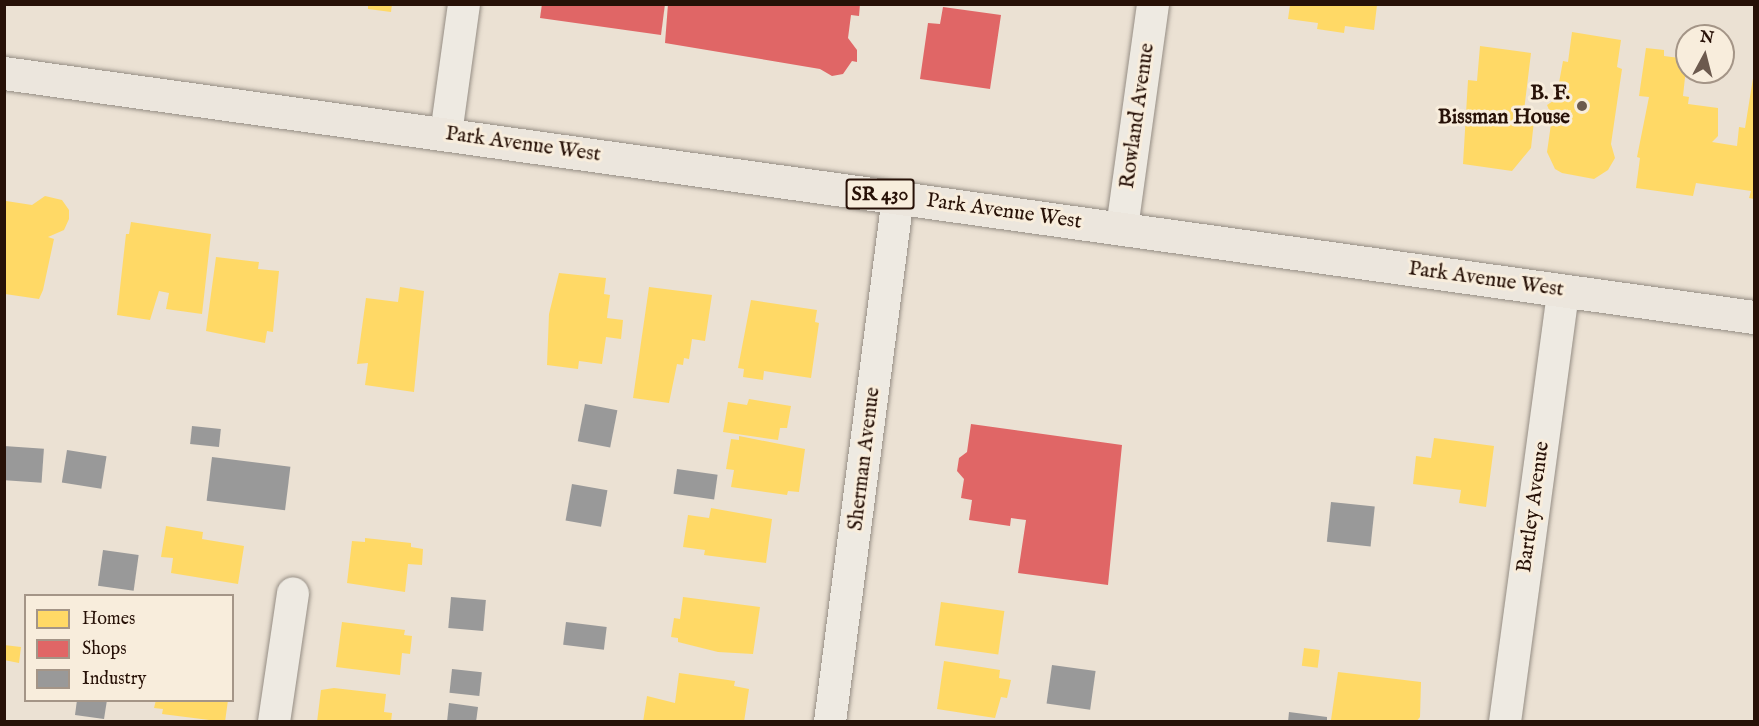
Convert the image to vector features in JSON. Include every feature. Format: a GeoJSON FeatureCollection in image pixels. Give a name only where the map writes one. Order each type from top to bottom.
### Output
{"type":"FeatureCollection","features":[{"type":"Feature","properties":{"kind":"main road","name":"Park Avenue West"},"geometry":{"type":"LineString","coordinates":[[4,73],[1755,317]]}},
{"type":"Feature","properties":{"kind":"street"},"geometry":{"type":"LineString","coordinates":[[446,134],[464,4]]}},
{"type":"Feature","properties":{"kind":"street","name":"Rowland Avenue"},"geometry":{"type":"LineString","coordinates":[[1122,228],[1154,4]]}},
{"type":"Feature","properties":{"kind":"street","name":"Sherman Avenue"},"geometry":{"type":"LineString","coordinates":[[830,722],[898,197]]}},
{"type":"Feature","properties":{"kind":"street","name":"Bartley Avenue"},"geometry":{"type":"LineString","coordinates":[[1505,722],[1563,292]]}},
{"type":"Feature","properties":{"kind":"street"},"geometry":{"type":"LineString","coordinates":[[274,722],[293,593]]}},
{"type":"Feature","properties":{"kind":"building: Homes"},"geometry":{"type":"Polygon","coordinates":[[[368,4],[392,4],[391,12],[368,9],[368,4]]]}},
{"type":"Feature","properties":{"kind":"building: Homes"},"geometry":{"type":"Polygon","coordinates":[[[1290,5],[1377,5],[1374,30],[1345,26],[1344,33],[1317,29],[1318,23],[1288,19],[1290,5]]]}},
{"type":"Feature","properties":{"kind":"building: Homes","name":"B. F. Bissman House"},"geometry":{"type":"Polygon","coordinates":[[[1572,32],[1621,40],[1617,67],[1622,69],[1611,144],[1615,158],[1608,170],[1594,179],[1562,173],[1555,169],[1547,152],[1552,117],[1547,105],[1556,99],[1563,61],[1568,62],[1572,32]]]}},
{"type":"Feature","properties":{"kind":"building: Homes"},"geometry":{"type":"Polygon","coordinates":[[[1480,46],[1531,53],[1523,119],[1534,121],[1531,148],[1512,171],[1463,164],[1468,80],[1477,81],[1480,46]]]}},
{"type":"Feature","properties":{"kind":"building: Homes"},"geometry":{"type":"Polygon","coordinates":[[[1646,48],[1664,50],[1664,56],[1675,57],[1675,84],[1684,84],[1683,96],[1689,97],[1688,104],[1718,108],[1718,136],[1712,142],[1737,146],[1739,127],[1745,128],[1754,72],[1754,199],[1749,198],[1751,191],[1696,183],[1693,196],[1636,188],[1640,158],[1637,157],[1649,97],[1639,96],[1646,48]]]}},
{"type":"Feature","properties":{"kind":"building: Homes"},"geometry":{"type":"Polygon","coordinates":[[[45,196],[62,200],[69,210],[69,219],[64,230],[48,237],[54,239],[43,290],[39,299],[5,294],[6,201],[32,205],[45,196]]]}},
{"type":"Feature","properties":{"kind":"building: Homes"},"geometry":{"type":"Polygon","coordinates":[[[131,222],[211,234],[202,314],[166,309],[169,293],[159,291],[150,320],[117,315],[126,234],[129,234],[131,222]]]}},
{"type":"Feature","properties":{"kind":"building: Homes"},"geometry":{"type":"Polygon","coordinates":[[[216,257],[259,262],[258,269],[279,271],[273,332],[267,331],[265,343],[206,331],[216,257]]]}},
{"type":"Feature","properties":{"kind":"building: Homes"},"geometry":{"type":"Polygon","coordinates":[[[559,273],[606,278],[604,294],[610,295],[607,318],[623,320],[621,339],[606,337],[602,364],[579,361],[578,369],[547,365],[549,314],[559,273]]]}},
{"type":"Feature","properties":{"kind":"building: Homes"},"geometry":{"type":"Polygon","coordinates":[[[400,287],[424,291],[414,392],[365,385],[368,363],[357,364],[366,298],[398,302],[400,287]]]}},
{"type":"Feature","properties":{"kind":"building: Homes"},"geometry":{"type":"Polygon","coordinates":[[[649,287],[712,295],[705,341],[692,339],[689,359],[684,358],[683,365],[677,364],[669,403],[633,398],[649,287]]]}},
{"type":"Feature","properties":{"kind":"building: Homes"},"geometry":{"type":"Polygon","coordinates":[[[751,300],[817,310],[815,322],[819,323],[811,378],[764,371],[763,380],[743,377],[744,369],[738,368],[751,300]]]}},
{"type":"Feature","properties":{"kind":"building: Homes"},"geometry":{"type":"Polygon","coordinates":[[[749,399],[791,406],[787,428],[780,428],[778,440],[723,432],[728,402],[747,405],[749,399]]]}},
{"type":"Feature","properties":{"kind":"building: Homes"},"geometry":{"type":"Polygon","coordinates":[[[739,436],[805,449],[799,492],[788,491],[787,495],[731,487],[734,470],[726,469],[731,439],[739,440],[739,436]]]}},
{"type":"Feature","properties":{"kind":"building: Homes"},"geometry":{"type":"Polygon","coordinates":[[[1434,438],[1494,446],[1486,507],[1459,503],[1461,490],[1413,484],[1416,456],[1431,458],[1434,438]]]}},
{"type":"Feature","properties":{"kind":"building: Homes"},"geometry":{"type":"Polygon","coordinates":[[[711,508],[772,519],[766,563],[704,555],[705,550],[683,547],[688,515],[709,518],[711,508]]]}},
{"type":"Feature","properties":{"kind":"building: Homes"},"geometry":{"type":"Polygon","coordinates":[[[166,526],[203,532],[202,539],[244,546],[238,584],[171,573],[173,558],[161,557],[166,526]]]}},
{"type":"Feature","properties":{"kind":"building: Homes"},"geometry":{"type":"Polygon","coordinates":[[[365,538],[411,543],[411,547],[423,549],[422,565],[408,564],[405,592],[347,583],[352,541],[365,542],[365,538]]]}},
{"type":"Feature","properties":{"kind":"building: Homes"},"geometry":{"type":"Polygon","coordinates":[[[683,597],[760,607],[753,654],[718,652],[678,642],[678,638],[671,637],[674,618],[680,619],[683,597]]]}},
{"type":"Feature","properties":{"kind":"building: Homes"},"geometry":{"type":"Polygon","coordinates":[[[941,602],[1004,611],[998,654],[935,646],[941,602]]]}},
{"type":"Feature","properties":{"kind":"building: Homes"},"geometry":{"type":"Polygon","coordinates":[[[342,622],[405,630],[404,635],[412,636],[410,654],[402,653],[400,675],[336,667],[342,622]]]}},
{"type":"Feature","properties":{"kind":"building: Homes"},"geometry":{"type":"Polygon","coordinates":[[[4,645],[21,647],[19,663],[4,660],[4,645]]]}},
{"type":"Feature","properties":{"kind":"building: Homes"},"geometry":{"type":"Polygon","coordinates":[[[1304,648],[1320,650],[1318,668],[1302,666],[1304,648]]]}},
{"type":"Feature","properties":{"kind":"building: Homes"},"geometry":{"type":"Polygon","coordinates":[[[944,661],[1000,670],[999,678],[1011,680],[1007,698],[1001,697],[995,718],[937,709],[944,661]]]}},
{"type":"Feature","properties":{"kind":"building: Homes"},"geometry":{"type":"Polygon","coordinates":[[[1338,672],[1421,682],[1420,717],[1416,722],[1331,720],[1338,672]]]}},
{"type":"Feature","properties":{"kind":"building: Homes"},"geometry":{"type":"Polygon","coordinates":[[[679,673],[735,681],[734,686],[749,689],[744,722],[643,722],[647,696],[675,703],[679,673]]]}},
{"type":"Feature","properties":{"kind":"building: Homes"},"geometry":{"type":"Polygon","coordinates":[[[334,688],[386,694],[384,712],[392,713],[391,722],[317,722],[321,690],[334,688]]]}},
{"type":"Feature","properties":{"kind":"building: Homes"},"geometry":{"type":"Polygon","coordinates":[[[156,702],[228,702],[225,722],[162,714],[163,709],[154,708],[156,702]]]}},
{"type":"Feature","properties":{"kind":"building: Shops"},"geometry":{"type":"Polygon","coordinates":[[[542,4],[665,4],[661,35],[540,18],[542,4]]]}},
{"type":"Feature","properties":{"kind":"building: Shops"},"geometry":{"type":"Polygon","coordinates":[[[668,4],[860,4],[859,16],[851,15],[848,38],[857,50],[857,62],[852,61],[843,74],[832,76],[820,69],[665,43],[668,4]]]}},
{"type":"Feature","properties":{"kind":"building: Shops"},"geometry":{"type":"Polygon","coordinates":[[[943,7],[1001,15],[990,89],[920,79],[928,23],[940,24],[943,7]]]}},
{"type":"Feature","properties":{"kind":"building: Shops"},"geometry":{"type":"Polygon","coordinates":[[[971,424],[1122,445],[1108,585],[1018,573],[1026,520],[1011,518],[1010,526],[969,520],[972,500],[961,498],[964,479],[957,471],[959,458],[967,452],[971,424]]]}},
{"type":"Feature","properties":{"kind":"building: Industry"},"geometry":{"type":"Polygon","coordinates":[[[585,404],[617,410],[610,448],[578,441],[585,404]]]}},
{"type":"Feature","properties":{"kind":"building: Industry"},"geometry":{"type":"Polygon","coordinates":[[[192,426],[221,429],[219,447],[190,444],[192,426]]]}},
{"type":"Feature","properties":{"kind":"building: Industry"},"geometry":{"type":"Polygon","coordinates":[[[4,446],[44,449],[42,483],[4,480],[4,446]]]}},
{"type":"Feature","properties":{"kind":"building: Industry"},"geometry":{"type":"Polygon","coordinates":[[[67,450],[107,456],[101,489],[62,483],[67,450]]]}},
{"type":"Feature","properties":{"kind":"building: Industry"},"geometry":{"type":"Polygon","coordinates":[[[212,457],[290,467],[285,510],[207,501],[212,457]]]}},
{"type":"Feature","properties":{"kind":"building: Industry"},"geometry":{"type":"Polygon","coordinates":[[[677,469],[718,475],[714,499],[674,494],[677,469]]]}},
{"type":"Feature","properties":{"kind":"building: Industry"},"geometry":{"type":"Polygon","coordinates":[[[572,484],[607,490],[601,527],[566,520],[572,484]]]}},
{"type":"Feature","properties":{"kind":"building: Industry"},"geometry":{"type":"Polygon","coordinates":[[[1331,502],[1375,507],[1371,546],[1327,542],[1331,502]]]}},
{"type":"Feature","properties":{"kind":"building: Industry"},"geometry":{"type":"Polygon","coordinates":[[[103,550],[139,555],[134,591],[98,586],[103,550]]]}},
{"type":"Feature","properties":{"kind":"building: Industry"},"geometry":{"type":"Polygon","coordinates":[[[451,597],[486,600],[483,631],[448,628],[451,597]]]}},
{"type":"Feature","properties":{"kind":"building: Industry"},"geometry":{"type":"Polygon","coordinates":[[[566,622],[607,627],[604,650],[563,645],[566,622]]]}},
{"type":"Feature","properties":{"kind":"building: Industry"},"geometry":{"type":"Polygon","coordinates":[[[1052,665],[1096,671],[1090,710],[1047,704],[1052,665]]]}},
{"type":"Feature","properties":{"kind":"building: Industry"},"geometry":{"type":"Polygon","coordinates":[[[452,669],[482,672],[479,696],[449,693],[452,669]]]}},
{"type":"Feature","properties":{"kind":"building: Industry"},"geometry":{"type":"Polygon","coordinates":[[[77,702],[107,702],[104,719],[75,715],[77,702]]]}},
{"type":"Feature","properties":{"kind":"building: Industry"},"geometry":{"type":"Polygon","coordinates":[[[449,703],[478,707],[476,722],[447,722],[449,703]]]}},
{"type":"Feature","properties":{"kind":"building: Industry"},"geometry":{"type":"Polygon","coordinates":[[[1289,712],[1327,717],[1327,722],[1288,722],[1289,712]]]}},
{"type":"Feature","properties":{"kind":"place","name":"B. F. Bissman House"},"geometry":{"type":"Point","coordinates":[1582,106]}}]}
